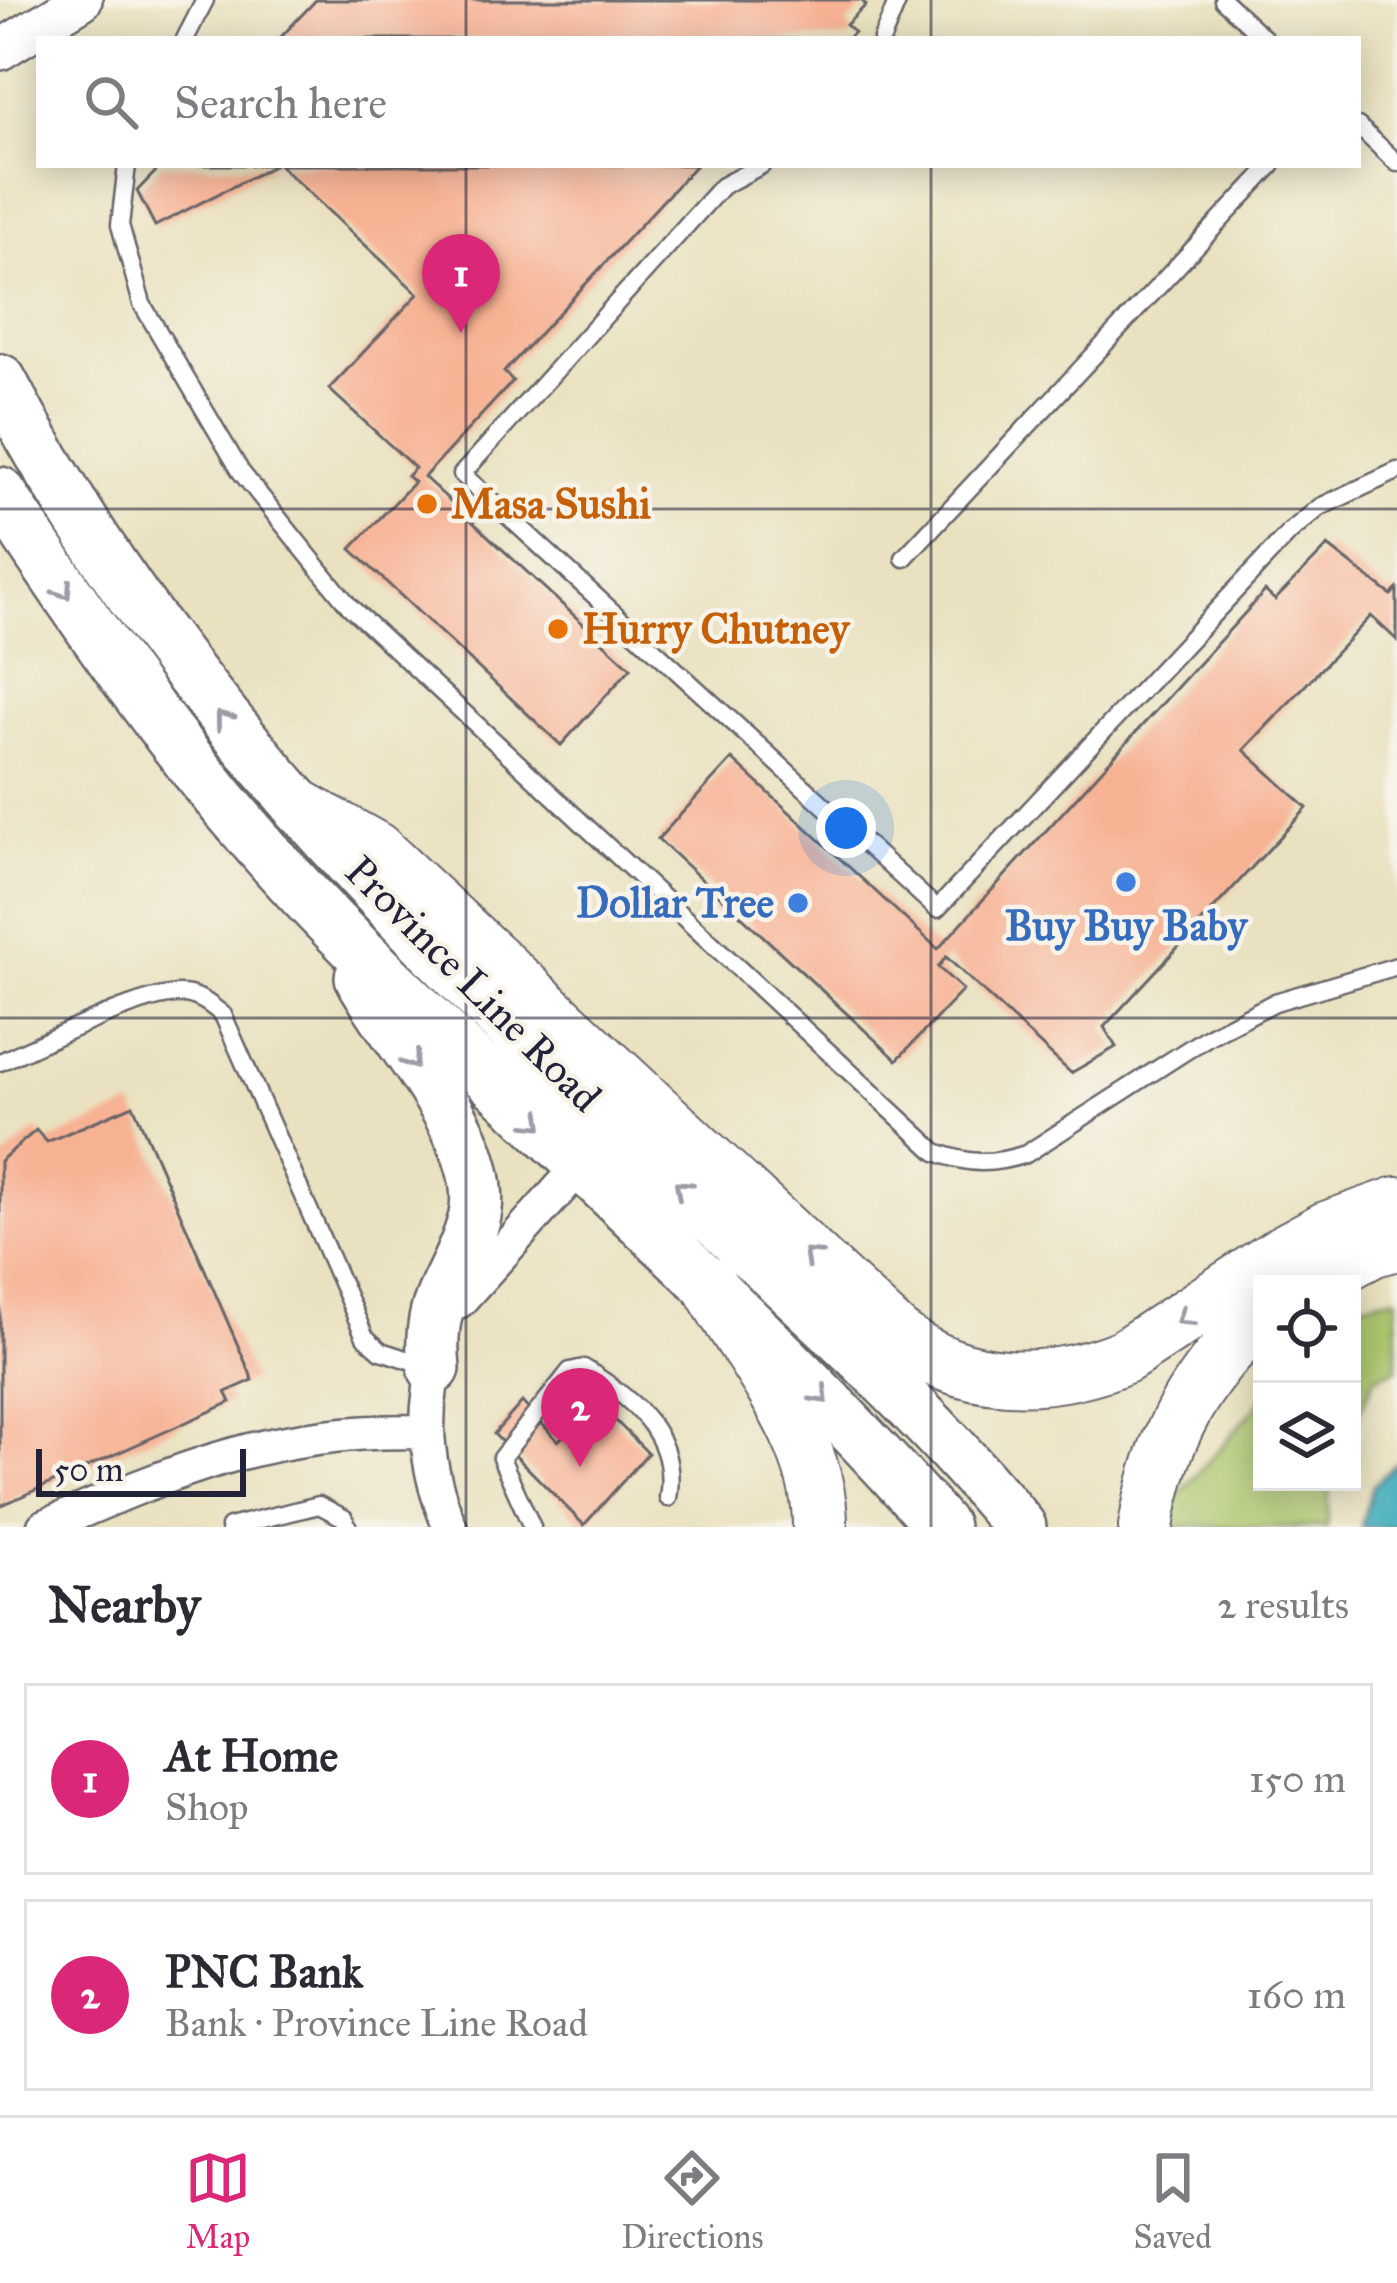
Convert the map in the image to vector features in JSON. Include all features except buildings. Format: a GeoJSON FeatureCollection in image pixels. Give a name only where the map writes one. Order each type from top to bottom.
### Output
{"type":"FeatureCollection","features":[{"type":"Feature","properties":{"kind":"highway"},"geometry":{"type":"LineString","coordinates":[[300,807],[375,849],[897,1336],[944,1362],[1017,1379],[1091,1370],[1125,1356],[1326,1229],[1397,1204]]}},
{"type":"Feature","properties":{"kind":"highway"},"geometry":{"type":"LineString","coordinates":[[1325,1275],[1374,1249],[1397,1243]]}},
{"type":"Feature","properties":{"kind":"highway"},"geometry":{"type":"LineString","coordinates":[[709,1284],[799,1433],[813,1470],[820,1527]]}},
{"type":"Feature","properties":{"kind":"highway"},"geometry":{"type":"LineString","coordinates":[[1147,1527],[1162,1451],[1179,1414],[1202,1378],[1253,1325]]}},
{"type":"Feature","properties":{"kind":"main road","name":"Province Line Road"},"geometry":{"type":"LineString","coordinates":[[0,380],[107,564],[187,675],[300,807],[616,1128],[839,1336],[1020,1527]]}},
{"type":"Feature","properties":{"kind":"main road","name":"Province Line Road"},"geometry":{"type":"LineString","coordinates":[[0,494],[169,737],[332,923],[709,1284],[942,1527]]}},
{"type":"Feature","properties":{"kind":"main road"},"geometry":{"type":"LineString","coordinates":[[332,923],[379,1010],[458,1123],[475,1164],[473,1222],[429,1326],[434,1368]]}},
{"type":"Feature","properties":{"kind":"street"},"geometry":{"type":"LineString","coordinates":[[21,42],[82,0]]}},
{"type":"Feature","properties":{"kind":"street"},"geometry":{"type":"LineString","coordinates":[[450,1527],[437,1495],[424,1432],[447,1323],[470,1284],[616,1128]]}},
{"type":"Feature","properties":{"kind":"street"},"geometry":{"type":"LineString","coordinates":[[44,1527],[171,1472],[273,1441],[424,1432]]}},
{"type":"Feature","properties":{"kind":"lane"},"geometry":{"type":"LineString","coordinates":[[187,36],[205,0]]}},
{"type":"Feature","properties":{"kind":"lane"},"geometry":{"type":"LineString","coordinates":[[883,36],[898,0]]}},
{"type":"Feature","properties":{"kind":"lane"},"geometry":{"type":"LineString","coordinates":[[1223,0],[1261,36]]}},
{"type":"Feature","properties":{"kind":"lane"},"geometry":{"type":"LineString","coordinates":[[1361,129],[1397,163]]}},
{"type":"Feature","properties":{"kind":"lane"},"geometry":{"type":"LineString","coordinates":[[127,168],[120,225],[142,304],[241,472],[350,608],[936,1152],[965,1163],[998,1163],[1026,1154],[1209,1036],[1274,1002],[1397,966]]}},
{"type":"Feature","properties":{"kind":"lane"},"geometry":{"type":"LineString","coordinates":[[756,168],[722,186],[462,474],[937,909],[1290,532],[1321,507],[1397,471]]}},
{"type":"Feature","properties":{"kind":"lane"},"geometry":{"type":"LineString","coordinates":[[904,558],[1269,168]]}},
{"type":"Feature","properties":{"kind":"lane"},"geometry":{"type":"LineString","coordinates":[[0,1062],[153,999],[181,994],[204,1000],[223,1015],[365,1337],[381,1351],[434,1368]]}},
{"type":"Feature","properties":{"kind":"lane"},"geometry":{"type":"LineString","coordinates":[[532,1527],[501,1458],[570,1371],[584,1368],[657,1428],[671,1455],[668,1498]]}},
{"type":"Feature","properties":{"kind":"lane"},"geometry":{"type":"LineString","coordinates":[[229,1527],[319,1504],[344,1518],[348,1527]]}},
{"type":"Feature","properties":{"kind":"green space"},"geometry":{"type":"Polygon","coordinates":[[[1397,1297],[1397,1369],[1375,1377],[1361,1409],[1361,1383],[1361,1303],[1397,1297]]]}},
{"type":"Feature","properties":{"kind":"green space"},"geometry":{"type":"Polygon","coordinates":[[[1253,1410],[1253,1491],[1329,1491],[1327,1527],[1151,1527],[1253,1410]]]}},
{"type":"Feature","properties":{"kind":"water"},"geometry":{"type":"Polygon","coordinates":[[[1397,1462],[1397,1527],[1361,1527],[1372,1486],[1397,1462]]]}},
{"type":"Feature","properties":{"kind":"place","name":"At Home"},"geometry":{"type":"Point","coordinates":[461,333]}},
{"type":"Feature","properties":{"kind":"place","name":"Masa Sushi"},"geometry":{"type":"Point","coordinates":[427,504]}},
{"type":"Feature","properties":{"kind":"place","name":"Hurry Chutney"},"geometry":{"type":"Point","coordinates":[558,629]}},
{"type":"Feature","properties":{"kind":"place","name":"Buy Buy Baby"},"geometry":{"type":"Point","coordinates":[1126,882]}},
{"type":"Feature","properties":{"kind":"place","name":"Dollar Tree"},"geometry":{"type":"Point","coordinates":[798,903]}},
{"type":"Feature","properties":{"kind":"place","name":"PNC Bank"},"geometry":{"type":"Point","coordinates":[580,1467]}}]}
